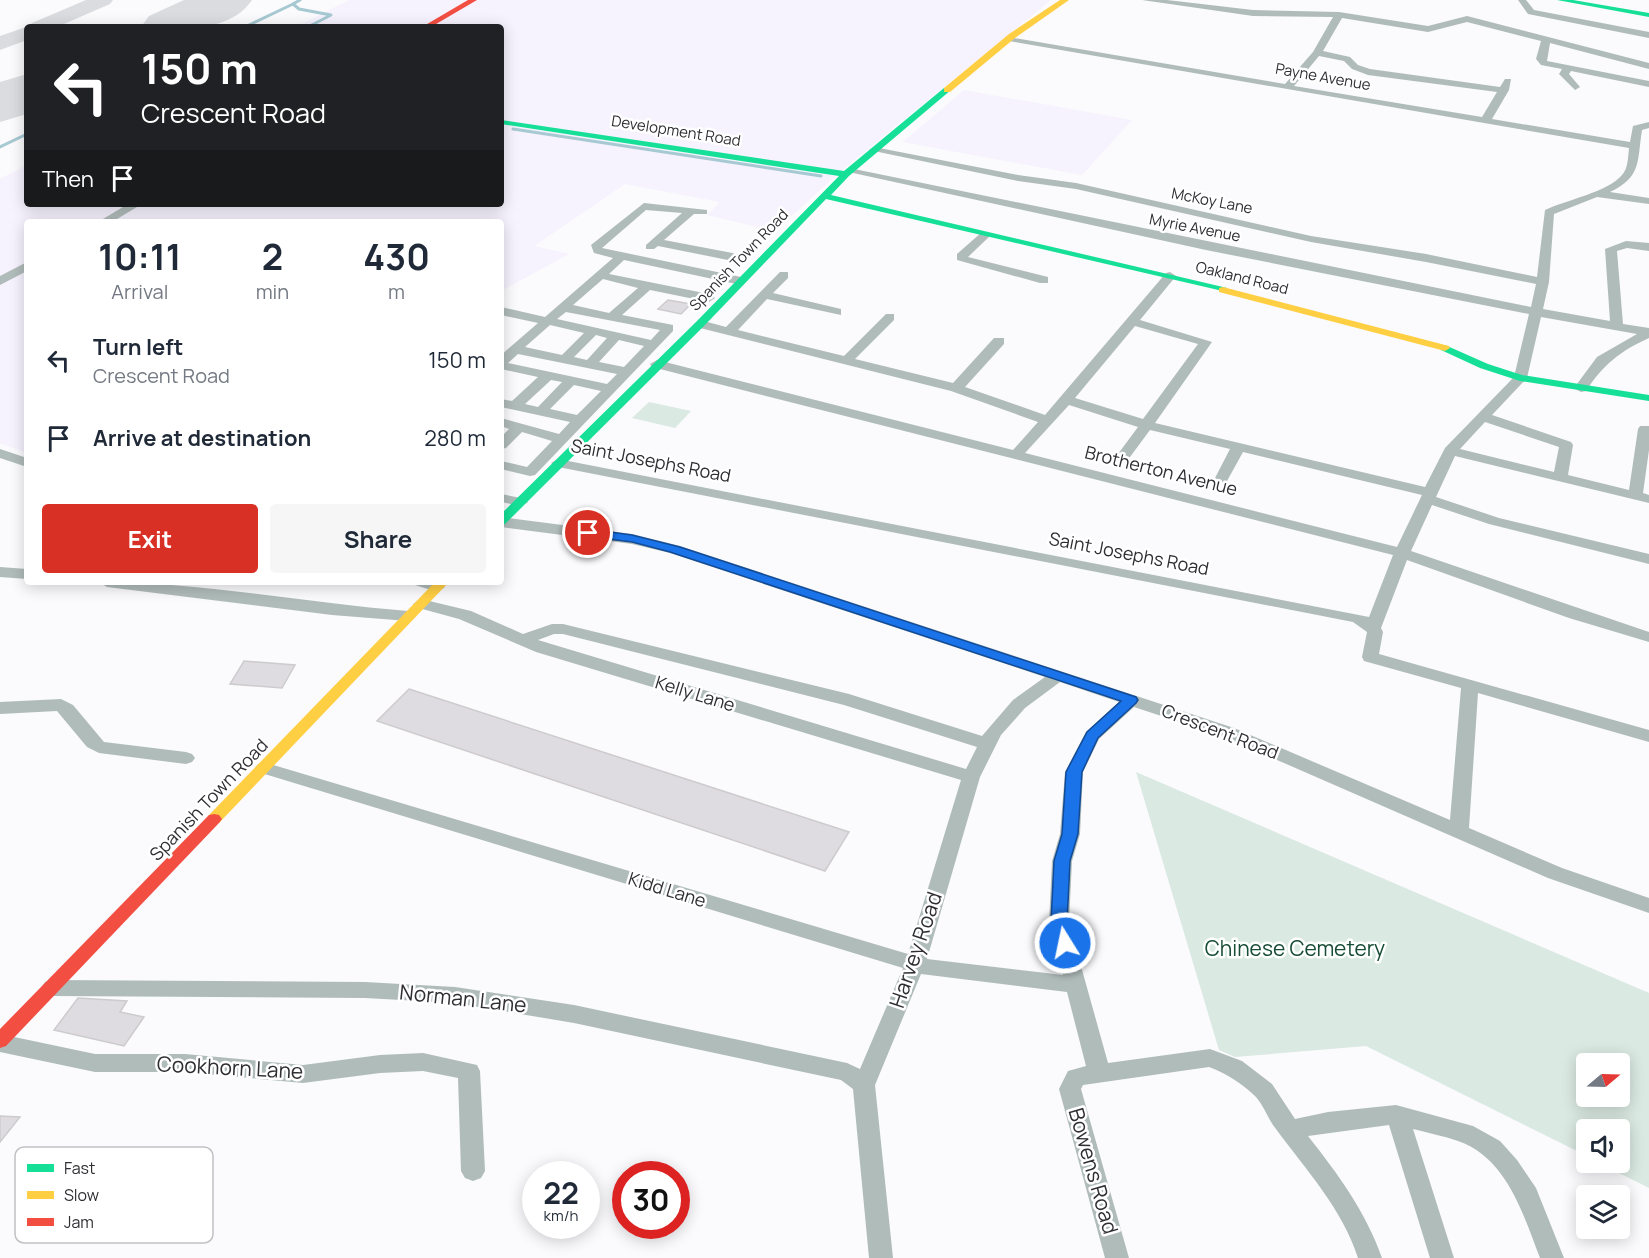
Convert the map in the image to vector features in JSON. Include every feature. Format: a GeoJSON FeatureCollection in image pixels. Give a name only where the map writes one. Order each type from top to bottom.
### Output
{"type":"FeatureCollection","features":[{"type":"Feature","properties":{"kind":"main road"},"geometry":{"type":"LineString","coordinates":[[431,24],[473,0]]}},
{"type":"Feature","properties":{"kind":"main road","name":"Spanish Town Road"},"geometry":{"type":"LineString","coordinates":[[1010,38],[1016,30],[1054,0]]}},
{"type":"Feature","properties":{"kind":"main road","name":"Spanish Town Road"},"geometry":{"type":"LineString","coordinates":[[504,519],[657,364],[700,324],[848,172],[1010,38],[1065,0]]}},
{"type":"Feature","properties":{"kind":"main road"},"geometry":{"type":"LineString","coordinates":[[1561,0],[1649,14]]}},
{"type":"Feature","properties":{"kind":"main road"},"geometry":{"type":"LineString","coordinates":[[1578,0],[1649,14]]}},
{"type":"Feature","properties":{"kind":"main road","name":"Development Road"},"geometry":{"type":"LineString","coordinates":[[504,122],[848,172]]}},
{"type":"Feature","properties":{"kind":"main road","name":"Oakland Road"},"geometry":{"type":"LineString","coordinates":[[824,196],[1170,276],[1438,345],[1484,366],[1520,378],[1649,398]]}},
{"type":"Feature","properties":{"kind":"main road","name":"Spanish Town Road"},"geometry":{"type":"LineString","coordinates":[[0,1042],[440,585]]}},
{"type":"Feature","properties":{"kind":"street"},"geometry":{"type":"LineString","coordinates":[[1146,0],[1253,13],[1339,15],[1428,30],[1467,19],[1649,66]]}},
{"type":"Feature","properties":{"kind":"street"},"geometry":{"type":"LineString","coordinates":[[1522,0],[1531,12],[1649,35]]}},
{"type":"Feature","properties":{"kind":"street"},"geometry":{"type":"LineString","coordinates":[[1288,86],[1317,53],[1339,15]]}},
{"type":"Feature","properties":{"kind":"street","name":"Payne Avenue"},"geometry":{"type":"LineString","coordinates":[[1010,38],[1633,146]]}},
{"type":"Feature","properties":{"kind":"street"},"geometry":{"type":"LineString","coordinates":[[1546,40],[1540,61],[1649,84]]}},
{"type":"Feature","properties":{"kind":"street"},"geometry":{"type":"LineString","coordinates":[[1317,53],[1347,59],[1355,68],[1368,72],[1507,85],[1486,120]]}},
{"type":"Feature","properties":{"kind":"street"},"geometry":{"type":"LineString","coordinates":[[1568,68],[1564,74],[1575,87]]}},
{"type":"Feature","properties":{"kind":"street"},"geometry":{"type":"LineString","coordinates":[[1649,125],[1637,128],[1629,174],[1623,181],[1550,212],[1544,282],[1520,378],[1450,451],[1402,553],[1373,628],[1375,632],[1370,657],[1649,736]]}},
{"type":"Feature","properties":{"kind":"street","name":"McKoy Lane"},"geometry":{"type":"LineString","coordinates":[[874,150],[1018,178],[1076,186],[1311,239],[1426,258],[1544,282]]}},
{"type":"Feature","properties":{"kind":"street","name":"Myrie Avenue"},"geometry":{"type":"LineString","coordinates":[[848,172],[1649,333]]}},
{"type":"Feature","properties":{"kind":"street"},"geometry":{"type":"LineString","coordinates":[[1596,194],[1649,201]]}},
{"type":"Feature","properties":{"kind":"street"},"geometry":{"type":"LineString","coordinates":[[636,260],[655,242],[697,211],[649,206],[641,208],[597,244],[598,251],[620,258],[741,281]]}},
{"type":"Feature","properties":{"kind":"street"},"geometry":{"type":"LineString","coordinates":[[109,219],[131,207]]}},
{"type":"Feature","properties":{"kind":"street"},"geometry":{"type":"LineString","coordinates":[[986,234],[961,257],[965,260],[1044,280]]}},
{"type":"Feature","properties":{"kind":"street"},"geometry":{"type":"LineString","coordinates":[[599,276],[707,301],[746,256],[655,242]]}},
{"type":"Feature","properties":{"kind":"street"},"geometry":{"type":"LineString","coordinates":[[1617,326],[1611,249],[1626,244],[1649,247]]}},
{"type":"Feature","properties":{"kind":"street"},"geometry":{"type":"LineString","coordinates":[[504,360],[545,321],[620,258]]}},
{"type":"Feature","properties":{"kind":"street"},"geometry":{"type":"LineString","coordinates":[[0,281],[24,268]]}},
{"type":"Feature","properties":{"kind":"street"},"geometry":{"type":"LineString","coordinates":[[729,331],[784,275]]}},
{"type":"Feature","properties":{"kind":"street"},"geometry":{"type":"LineString","coordinates":[[1016,455],[1048,421],[1170,276]]}},
{"type":"Feature","properties":{"kind":"street"},"geometry":{"type":"LineString","coordinates":[[612,317],[647,286]]}},
{"type":"Feature","properties":{"kind":"street"},"geometry":{"type":"LineString","coordinates":[[764,295],[837,312]]}},
{"type":"Feature","properties":{"kind":"street"},"geometry":{"type":"LineString","coordinates":[[504,466],[530,472],[669,328],[562,307]]}},
{"type":"Feature","properties":{"kind":"street"},"geometry":{"type":"LineString","coordinates":[[504,312],[654,344]]}},
{"type":"Feature","properties":{"kind":"street"},"geometry":{"type":"LineString","coordinates":[[846,361],[890,317]]}},
{"type":"Feature","properties":{"kind":"street"},"geometry":{"type":"LineString","coordinates":[[1125,454],[1206,342],[1131,321]]}},
{"type":"Feature","properties":{"kind":"street"},"geometry":{"type":"LineString","coordinates":[[700,324],[957,388],[1048,421]]}},
{"type":"Feature","properties":{"kind":"street"},"geometry":{"type":"LineString","coordinates":[[565,359],[593,331]]}},
{"type":"Feature","properties":{"kind":"street"},"geometry":{"type":"LineString","coordinates":[[1581,388],[1593,366],[1613,348],[1649,333]]}},
{"type":"Feature","properties":{"kind":"street"},"geometry":{"type":"LineString","coordinates":[[590,364],[616,336]]}},
{"type":"Feature","properties":{"kind":"street"},"geometry":{"type":"LineString","coordinates":[[957,388],[999,341]]}},
{"type":"Feature","properties":{"kind":"street"},"geometry":{"type":"LineString","coordinates":[[514,349],[627,372]]}},
{"type":"Feature","properties":{"kind":"street"},"geometry":{"type":"LineString","coordinates":[[504,364],[610,389]]}},
{"type":"Feature","properties":{"kind":"street","name":"Brotherton Avenue"},"geometry":{"type":"LineString","coordinates":[[657,364],[1402,553],[1649,637]]}},
{"type":"Feature","properties":{"kind":"street"},"geometry":{"type":"LineString","coordinates":[[508,404],[548,375]]}},
{"type":"Feature","properties":{"kind":"street"},"geometry":{"type":"LineString","coordinates":[[541,411],[572,380]]}},
{"type":"Feature","properties":{"kind":"street"},"geometry":{"type":"LineString","coordinates":[[1066,400],[1147,425],[1428,496],[1494,521],[1649,559]]}},
{"type":"Feature","properties":{"kind":"street"},"geometry":{"type":"LineString","coordinates":[[508,404],[580,420]]}},
{"type":"Feature","properties":{"kind":"street"},"geometry":{"type":"LineString","coordinates":[[1483,417],[1566,445],[1560,478]]}},
{"type":"Feature","properties":{"kind":"street"},"geometry":{"type":"LineString","coordinates":[[504,423],[562,439]]}},
{"type":"Feature","properties":{"kind":"street"},"geometry":{"type":"LineString","coordinates":[[504,442],[519,427]]}},
{"type":"Feature","properties":{"kind":"street"},"geometry":{"type":"LineString","coordinates":[[1450,451],[1642,498],[1645,429]]}},
{"type":"Feature","properties":{"kind":"street"},"geometry":{"type":"LineString","coordinates":[[1222,478],[1238,448]]}},
{"type":"Feature","properties":{"kind":"street"},"geometry":{"type":"LineString","coordinates":[[0,467],[14,458]]}},
{"type":"Feature","properties":{"kind":"street","name":"Saint Josephs Road"},"geometry":{"type":"LineString","coordinates":[[558,463],[1358,618],[1373,628]]}},
{"type":"Feature","properties":{"kind":"street"},"geometry":{"type":"LineString","coordinates":[[504,499],[521,502]]}},
{"type":"Feature","properties":{"kind":"street","name":"Crescent Road"},"geometry":{"type":"LineString","coordinates":[[504,522],[632,538],[675,549],[1059,675],[1228,732],[1555,873],[1649,906]]}},
{"type":"Feature","properties":{"kind":"street"},"geometry":{"type":"LineString","coordinates":[[0,572],[24,574]]}},
{"type":"Feature","properties":{"kind":"street"},"geometry":{"type":"LineString","coordinates":[[131,585],[332,610],[408,616]]}},
{"type":"Feature","properties":{"kind":"street","name":"Kelly Lane"},"geometry":{"type":"LineString","coordinates":[[421,604],[465,615],[522,640],[971,777]]}},
{"type":"Feature","properties":{"kind":"street"},"geometry":{"type":"LineString","coordinates":[[522,640],[552,629],[563,628],[849,700],[987,744]]}},
{"type":"Feature","properties":{"kind":"street","name":"Harvey Road"},"geometry":{"type":"LineString","coordinates":[[881,1258],[864,1084],[915,964],[971,777],[993,732],[1019,704],[1059,675]]}},
{"type":"Feature","properties":{"kind":"street"},"geometry":{"type":"LineString","coordinates":[[1459,832],[1470,685]]}},
{"type":"Feature","properties":{"kind":"street"},"geometry":{"type":"LineString","coordinates":[[1131,700],[1092,736],[1074,772],[1070,834],[1062,861],[1059,922],[1099,1072],[1210,1058],[1234,1067],[1264,1091],[1290,1130],[1331,1182],[1362,1234],[1370,1258]]}},
{"type":"Feature","properties":{"kind":"street"},"geometry":{"type":"LineString","coordinates":[[0,708],[61,705],[69,710],[91,741],[99,747],[186,758]]}},
{"type":"Feature","properties":{"kind":"street","name":"Kidd Lane"},"geometry":{"type":"LineString","coordinates":[[264,768],[915,964],[934,969],[1076,985]]}},
{"type":"Feature","properties":{"kind":"street","name":"Norman Lane"},"geometry":{"type":"LineString","coordinates":[[52,988],[365,990],[455,995],[520,1003],[708,1041],[847,1072],[864,1084]]}},
{"type":"Feature","properties":{"kind":"street","name":"Cookhorn Lane"},"geometry":{"type":"LineString","coordinates":[[0,1042],[95,1063],[185,1063],[303,1074],[380,1064],[423,1062],[469,1071],[473,1171]]}},
{"type":"Feature","properties":{"kind":"street","name":"Bowens Road"},"geometry":{"type":"LineString","coordinates":[[1099,1072],[1076,1077],[1070,1089],[1117,1258]]}},
{"type":"Feature","properties":{"kind":"street"},"geometry":{"type":"LineString","coordinates":[[1290,1130],[1328,1122],[1396,1115],[1465,1133],[1492,1148],[1528,1195],[1552,1258]]}},
{"type":"Feature","properties":{"kind":"street"},"geometry":{"type":"LineString","coordinates":[[1396,1115],[1409,1147],[1442,1258]]}},
{"type":"Feature","properties":{"kind":"shaded area"},"geometry":{"type":"Polygon","coordinates":[[[349,0],[1051,0],[842,170],[775,231],[707,215],[720,202],[625,184],[534,246],[569,254],[504,289],[504,219],[24,219],[24,452],[0,443],[0,179],[24,167],[24,207],[504,207],[504,24],[302,24],[349,0]]]}},
{"type":"Feature","properties":{"kind":"shaded area"},"geometry":{"type":"Polygon","coordinates":[[[964,90],[1132,120],[1082,175],[903,142],[964,90]]]}},
{"type":"Feature","properties":{"kind":"green space"},"geometry":{"type":"Polygon","coordinates":[[[649,402],[691,411],[675,428],[632,418],[649,402]]]}},
{"type":"Feature","properties":{"kind":"green space","name":"Chinese Cemetery"},"geometry":{"type":"Polygon","coordinates":[[[1136,772],[1649,993],[1649,1188],[1619,1173],[1630,1173],[1630,1119],[1576,1119],[1576,1151],[1366,1046],[1235,1057],[1219,1050],[1136,772]]]}},
{"type":"Feature","properties":{"kind":"building"},"geometry":{"type":"Polygon","coordinates":[[[668,300],[691,304],[681,314],[658,309],[668,300]]]}},
{"type":"Feature","properties":{"kind":"building"},"geometry":{"type":"Polygon","coordinates":[[[244,661],[295,665],[282,688],[230,684],[244,661]]]}},
{"type":"Feature","properties":{"kind":"building"},"geometry":{"type":"Polygon","coordinates":[[[409,689],[849,832],[825,871],[377,721],[409,689]]]}},
{"type":"Feature","properties":{"kind":"building"},"geometry":{"type":"Polygon","coordinates":[[[78,998],[127,1001],[120,1012],[144,1017],[124,1046],[54,1030],[78,998]]]}},
{"type":"Feature","properties":{"kind":"building"},"geometry":{"type":"Polygon","coordinates":[[[0,1116],[20,1117],[0,1142],[0,1116]]]}},
{"type":"Feature","properties":{"kind":"waterway"},"geometry":{"type":"LineString","coordinates":[[293,4],[300,0]]}},
{"type":"Feature","properties":{"kind":"waterway"},"geometry":{"type":"LineString","coordinates":[[251,24],[293,4]]}},
{"type":"Feature","properties":{"kind":"waterway"},"geometry":{"type":"LineString","coordinates":[[293,4],[299,9],[331,15],[314,24]]}},
{"type":"Feature","properties":{"kind":"waterway"},"geometry":{"type":"LineString","coordinates":[[513,129],[821,176]]}},
{"type":"Feature","properties":{"kind":"waterway"},"geometry":{"type":"LineString","coordinates":[[0,147],[24,135]]}},
{"type":"Feature","properties":{"kind":"taxiway"},"geometry":{"type":"LineString","coordinates":[[46,24],[103,0]]}},
{"type":"Feature","properties":{"kind":"taxiway"},"geometry":{"type":"LineString","coordinates":[[0,44],[24,33]]}},
{"type":"Feature","properties":{"kind":"runway"},"geometry":{"type":"LineString","coordinates":[[174,24],[226,0]]}},
{"type":"Feature","properties":{"kind":"runway"},"geometry":{"type":"LineString","coordinates":[[0,104],[24,93]]}},
{"type":"Feature","properties":{"kind":"traffic: fast"},"geometry":{"type":"LineString","coordinates":[[1561,0],[1649,15]]}},
{"type":"Feature","properties":{"kind":"traffic: fast"},"geometry":{"type":"LineString","coordinates":[[504,518],[700,324],[846,174],[947,90]]}},
{"type":"Feature","properties":{"kind":"traffic: fast"},"geometry":{"type":"LineString","coordinates":[[504,122],[846,174]]}},
{"type":"Feature","properties":{"kind":"traffic: fast"},"geometry":{"type":"LineString","coordinates":[[823,196],[1223,290]]}},
{"type":"Feature","properties":{"kind":"traffic: fast"},"geometry":{"type":"LineString","coordinates":[[1445,348],[1484,366],[1520,378],[1649,398]]}},
{"type":"Feature","properties":{"kind":"traffic: slow"},"geometry":{"type":"LineString","coordinates":[[947,90],[1012,36],[1065,0]]}},
{"type":"Feature","properties":{"kind":"traffic: slow"},"geometry":{"type":"LineString","coordinates":[[1223,290],[1445,348]]}},
{"type":"Feature","properties":{"kind":"traffic: slow"},"geometry":{"type":"LineString","coordinates":[[214,819],[439,585]]}},
{"type":"Feature","properties":{"kind":"traffic: jam"},"geometry":{"type":"LineString","coordinates":[[431,24],[473,0]]}},
{"type":"Feature","properties":{"kind":"traffic: jam"},"geometry":{"type":"LineString","coordinates":[[0,1041],[214,819]]}},
{"type":"Feature","properties":{"kind":"route"},"geometry":{"type":"LineString","coordinates":[[588,533],[632,538],[675,549],[1131,700],[1092,736],[1074,772],[1070,834],[1062,861],[1059,922],[1065,943]]}}]}
